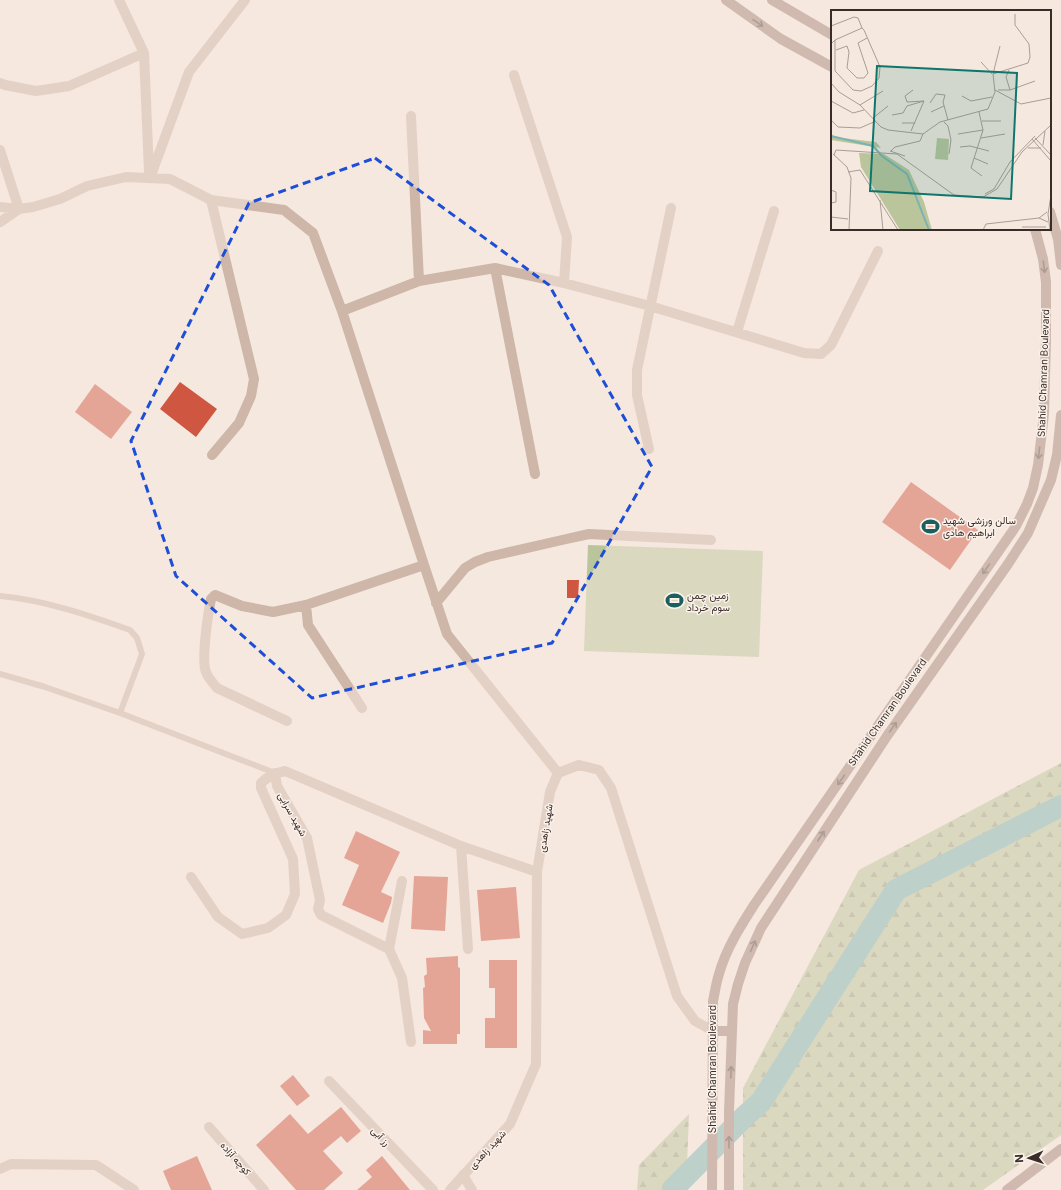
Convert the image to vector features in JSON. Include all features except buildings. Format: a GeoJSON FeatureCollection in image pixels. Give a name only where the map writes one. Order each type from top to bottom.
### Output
{"type":"FeatureCollection","features":[{"type":"Feature","properties":{"kind":"main road"},"geometry":{"type":"LineString","coordinates":[[726,0],[781,39],[831,66]]}},
{"type":"Feature","properties":{"kind":"main road"},"geometry":{"type":"LineString","coordinates":[[772,0],[831,34]]}},
{"type":"Feature","properties":{"kind":"main road"},"geometry":{"type":"LineString","coordinates":[[1051,215],[1058,239],[1061,265]]}},
{"type":"Feature","properties":{"kind":"main road","name":"Shahid Chamran Boulevard"},"geometry":{"type":"LineString","coordinates":[[712,1190],[713,1001],[719,973],[728,948],[739,927],[754,905],[1016,526],[1033,488],[1038,465],[1044,414],[1046,282],[1043,259],[1035,230]]}},
{"type":"Feature","properties":{"kind":"main road","name":"Shahid Chamran Boulevard"},"geometry":{"type":"LineString","coordinates":[[729,1190],[729,1111],[733,1004],[745,963],[760,928],[887,736],[1008,564],[1028,533],[1051,480],[1057,455],[1061,415]]}},
{"type":"Feature","properties":{"kind":"main road"},"geometry":{"type":"LineString","coordinates":[[713,1031],[732,1031]]}},
{"type":"Feature","properties":{"kind":"main road"},"geometry":{"type":"LineString","coordinates":[[1010,1189],[1061,1149]]}},
{"type":"Feature","properties":{"kind":"street"},"geometry":{"type":"LineString","coordinates":[[119,0],[144,53],[150,178]]}},
{"type":"Feature","properties":{"kind":"street"},"geometry":{"type":"LineString","coordinates":[[150,178],[189,72],[245,0]]}},
{"type":"Feature","properties":{"kind":"street"},"geometry":{"type":"LineString","coordinates":[[0,83],[36,91],[69,86],[144,53]]}},
{"type":"Feature","properties":{"kind":"street"},"geometry":{"type":"LineString","coordinates":[[514,74],[567,237],[564,283]]}},
{"type":"Feature","properties":{"kind":"street"},"geometry":{"type":"LineString","coordinates":[[411,116],[419,281]]}},
{"type":"Feature","properties":{"kind":"street"},"geometry":{"type":"LineString","coordinates":[[0,150],[18,209]]}},
{"type":"Feature","properties":{"kind":"street"},"geometry":{"type":"LineString","coordinates":[[0,207],[18,209],[33,207],[60,199],[87,186],[126,177],[170,179],[211,200],[284,210],[314,233],[342,311],[447,634],[558,773],[579,766],[600,770],[611,788],[677,996],[695,1021],[713,1031]]}},
{"type":"Feature","properties":{"kind":"street"},"geometry":{"type":"LineString","coordinates":[[211,200],[254,379],[251,396],[239,423],[212,455]]}},
{"type":"Feature","properties":{"kind":"street"},"geometry":{"type":"LineString","coordinates":[[649,449],[637,395],[637,370],[671,208]]}},
{"type":"Feature","properties":{"kind":"street"},"geometry":{"type":"LineString","coordinates":[[0,222],[18,209]]}},
{"type":"Feature","properties":{"kind":"street"},"geometry":{"type":"LineString","coordinates":[[737,332],[774,211]]}},
{"type":"Feature","properties":{"kind":"street"},"geometry":{"type":"LineString","coordinates":[[342,311],[419,281],[495,268],[564,283],[650,306],[804,353],[821,354],[831,344],[878,250]]}},
{"type":"Feature","properties":{"kind":"street"},"geometry":{"type":"LineString","coordinates":[[495,268],[535,474]]}},
{"type":"Feature","properties":{"kind":"street"},"geometry":{"type":"LineString","coordinates":[[436,603],[465,568],[475,562],[488,557],[562,540],[589,534],[711,540]]}},
{"type":"Feature","properties":{"kind":"street"},"geometry":{"type":"LineString","coordinates":[[287,721],[217,688],[209,679],[205,671],[204,652],[211,600],[215,595],[242,606],[273,612],[306,605],[424,565]]}},
{"type":"Feature","properties":{"kind":"street"},"geometry":{"type":"LineString","coordinates":[[306,605],[308,624],[362,708]]}},
{"type":"Feature","properties":{"kind":"street"},"geometry":{"type":"LineString","coordinates":[[191,877],[218,917],[242,934],[268,928],[286,915],[295,894],[294,859],[261,788],[261,783],[275,773],[285,771],[461,846],[537,872]]}},
{"type":"Feature","properties":{"kind":"street","name":"شهید سرابی"},"geometry":{"type":"LineString","coordinates":[[275,773],[277,786],[307,838],[320,900],[318,909],[321,915],[389,949]]}},
{"type":"Feature","properties":{"kind":"street","name":"شهید زاهدی"},"geometry":{"type":"LineString","coordinates":[[450,1190],[510,1124],[536,1064],[537,872],[550,792],[558,773]]}},
{"type":"Feature","properties":{"kind":"street"},"geometry":{"type":"LineString","coordinates":[[461,846],[468,949]]}},
{"type":"Feature","properties":{"kind":"street"},"geometry":{"type":"LineString","coordinates":[[402,881],[389,949],[402,978],[411,1042]]}},
{"type":"Feature","properties":{"kind":"street","name":"رز آبی"},"geometry":{"type":"LineString","coordinates":[[329,1082],[433,1190]]}},
{"type":"Feature","properties":{"kind":"street","name":"کوچه آزاده"},"geometry":{"type":"LineString","coordinates":[[209,1127],[264,1190]]}},
{"type":"Feature","properties":{"kind":"street"},"geometry":{"type":"LineString","coordinates":[[0,1169],[11,1164],[96,1164],[132,1188]]}},
{"type":"Feature","properties":{"kind":"street"},"geometry":{"type":"LineString","coordinates":[[463,1175],[472,1190]]}},
{"type":"Feature","properties":{"kind":"lane"},"geometry":{"type":"LineString","coordinates":[[0,596],[12,597],[54,606],[130,630],[137,638],[142,654],[120,713]]}},
{"type":"Feature","properties":{"kind":"lane"},"geometry":{"type":"LineString","coordinates":[[0,674],[45,687],[120,713],[275,773]]}},
{"type":"Feature","properties":{"kind":"highlighted area"},"geometry":{"type":"Polygon","coordinates":[[[375,158],[549,285],[652,467],[552,643],[312,698],[176,576],[131,441],[249,203],[375,158]]]}},
{"type":"Feature","properties":{"kind":"green space","name":"زمین چمن سوم خرداد"},"geometry":{"type":"Polygon","coordinates":[[[588,545],[763,551],[759,657],[584,651],[588,545]]]}},
{"type":"Feature","properties":{"kind":"green space"},"geometry":{"type":"Polygon","coordinates":[[[1061,763],[1061,1135],[983,1190],[743,1190],[743,1088],[859,870],[1061,763]]]}},
{"type":"Feature","properties":{"kind":"green space"},"geometry":{"type":"Polygon","coordinates":[[[689,1114],[686,1190],[637,1190],[639,1165],[689,1114]]]}},
{"type":"Feature","properties":{"kind":"waterway"},"geometry":{"type":"LineString","coordinates":[[673,1190],[745,1116],[761,1102],[896,890],[1061,806]]}},
{"type":"Feature","properties":{"kind":"place","name":"سالن ورزشی شهید ابراهیم هادی"},"geometry":{"type":"Point","coordinates":[930,526]}},
{"type":"Feature","properties":{"kind":"place","name":"زمین چمن سوم خرداد"},"geometry":{"type":"Point","coordinates":[674,601]}}]}
